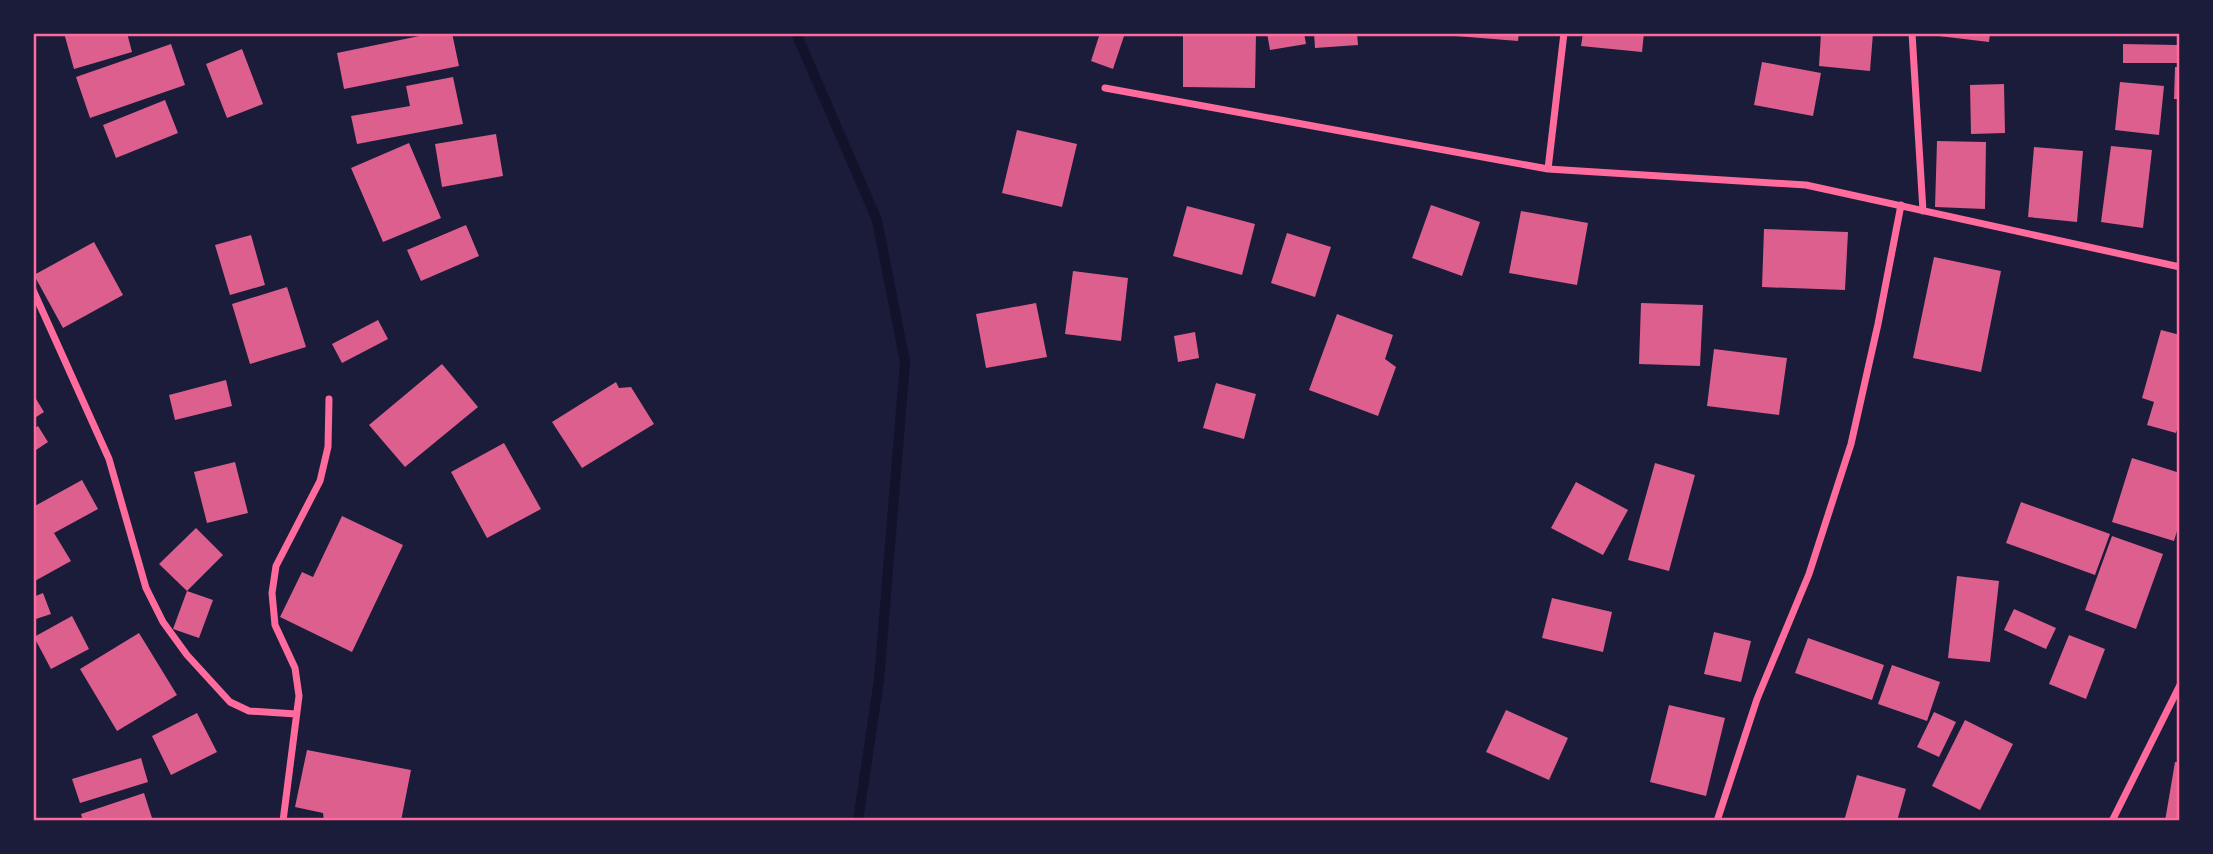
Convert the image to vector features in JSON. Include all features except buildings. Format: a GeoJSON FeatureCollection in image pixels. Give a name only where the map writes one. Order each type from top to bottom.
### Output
{"type":"FeatureCollection","features":[{"type":"Feature","properties":{"kind":"street"},"geometry":{"type":"LineString","coordinates":[[1548,169],[1564,33]]}},
{"type":"Feature","properties":{"kind":"street"},"geometry":{"type":"LineString","coordinates":[[1912,33],[1923,211]]}},
{"type":"Feature","properties":{"kind":"street"},"geometry":{"type":"LineString","coordinates":[[1105,88],[1548,169],[1806,185],[2180,267]]}},
{"type":"Feature","properties":{"kind":"street"},"geometry":{"type":"LineString","coordinates":[[1717,821],[1757,699],[1809,574],[1851,444],[1901,205]]}},
{"type":"Feature","properties":{"kind":"street"},"geometry":{"type":"LineString","coordinates":[[33,290],[109,459],[146,588],[163,622],[187,655],[230,702],[249,711],[296,714]]}},
{"type":"Feature","properties":{"kind":"street"},"geometry":{"type":"LineString","coordinates":[[283,821],[299,696],[295,668],[275,625],[272,593],[276,566],[320,481],[328,447],[329,399]]}},
{"type":"Feature","properties":{"kind":"street"},"geometry":{"type":"LineString","coordinates":[[2112,821],[2180,685]]}},
{"type":"Feature","properties":{"kind":"waterway"},"geometry":{"type":"LineString","coordinates":[[796,33],[877,220],[905,362],[879,680],[858,821]]}}]}
